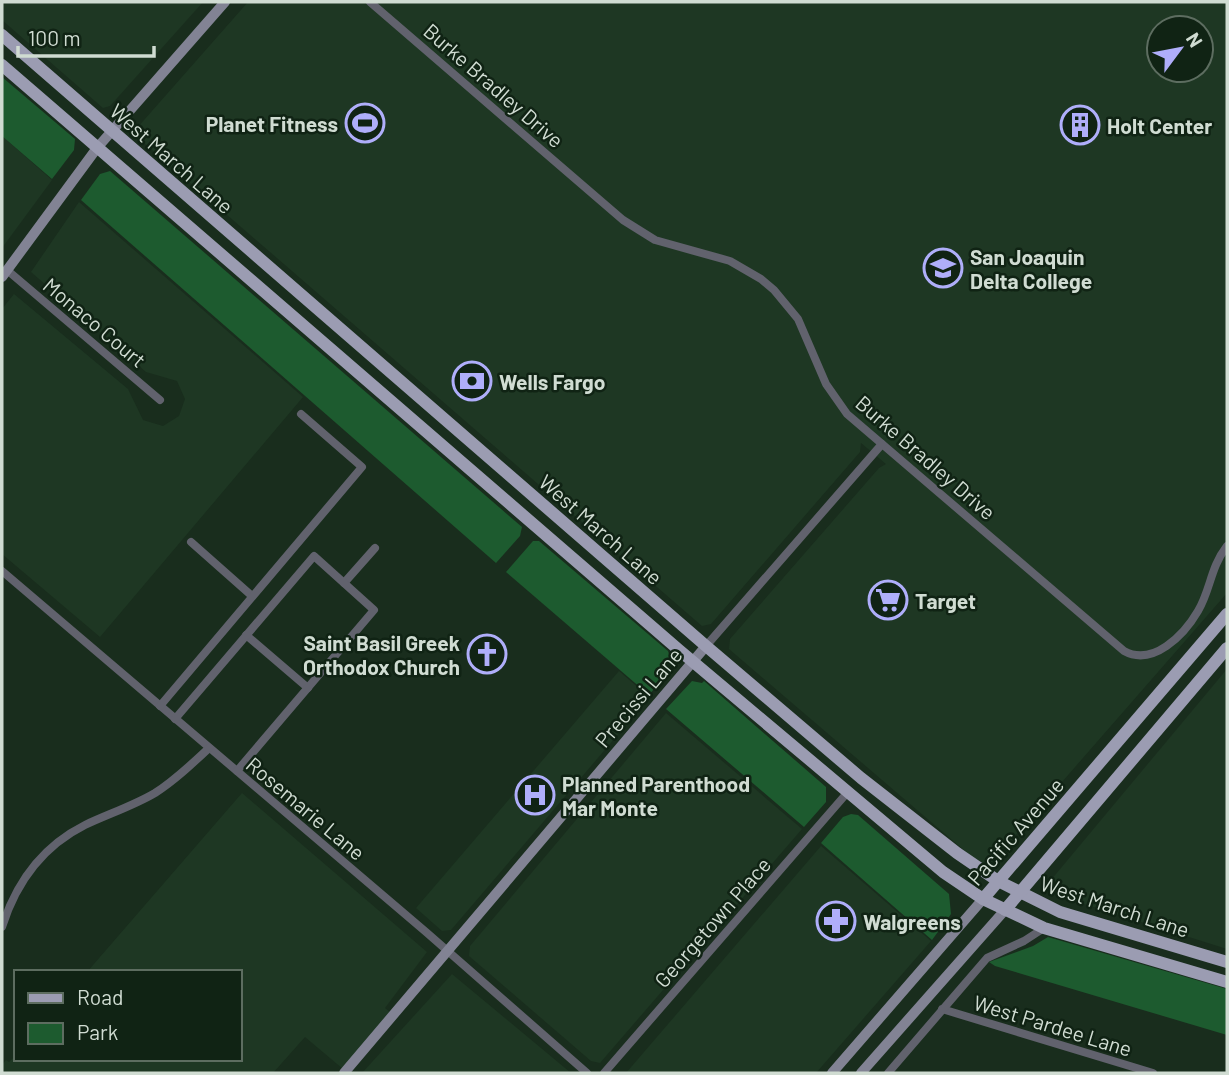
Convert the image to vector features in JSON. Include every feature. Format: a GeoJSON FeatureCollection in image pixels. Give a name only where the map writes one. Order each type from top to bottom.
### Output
{"type":"FeatureCollection","features":[{"type":"Feature","properties":{"kind":"main road"},"geometry":{"type":"LineString","coordinates":[[5,274],[97,148],[225,2]]}},
{"type":"Feature","properties":{"kind":"main road","name":"West March Lane"},"geometry":{"type":"LineString","coordinates":[[2,35],[706,646],[861,778],[957,853],[998,881],[1060,912],[1227,962]]}},
{"type":"Feature","properties":{"kind":"main road","name":"West March Lane"},"geometry":{"type":"LineString","coordinates":[[2,65],[692,661],[943,872],[982,899],[1044,928],[1227,982]]}},
{"type":"Feature","properties":{"kind":"main road","name":"Pacific Avenue"},"geometry":{"type":"LineString","coordinates":[[832,1073],[1227,614]]}},
{"type":"Feature","properties":{"kind":"main road","name":"Precissi Lane"},"geometry":{"type":"LineString","coordinates":[[344,1073],[706,646]]}},
{"type":"Feature","properties":{"kind":"main road"},"geometry":{"type":"LineString","coordinates":[[861,1073],[1019,893],[1227,648]]}},
{"type":"Feature","properties":{"kind":"street","name":"Burke Bradley Drive"},"geometry":{"type":"LineString","coordinates":[[370,2],[623,220],[655,240],[730,261],[774,290],[798,319],[819,368],[836,400],[847,414],[1116,646],[1134,656],[1147,656],[1157,652],[1192,621],[1204,600],[1212,572],[1227,546]]}},
{"type":"Feature","properties":{"kind":"street","name":"Monaco Court"},"geometry":{"type":"LineString","coordinates":[[5,274],[160,400]]}},
{"type":"Feature","properties":{"kind":"street"},"geometry":{"type":"LineString","coordinates":[[160,706],[362,467],[301,414]]}},
{"type":"Feature","properties":{"kind":"street","name":"Precissi Lane"},"geometry":{"type":"LineString","coordinates":[[706,646],[882,444]]}},
{"type":"Feature","properties":{"kind":"street"},"geometry":{"type":"LineString","coordinates":[[191,542],[252,596]]}},
{"type":"Feature","properties":{"kind":"street"},"geometry":{"type":"LineString","coordinates":[[344,583],[375,548]]}},
{"type":"Feature","properties":{"kind":"street"},"geometry":{"type":"LineString","coordinates":[[175,719],[314,556],[374,610],[237,771]]}},
{"type":"Feature","properties":{"kind":"street","name":"Rosemarie Lane"},"geometry":{"type":"LineString","coordinates":[[2,571],[587,1073]]}},
{"type":"Feature","properties":{"kind":"street"},"geometry":{"type":"LineString","coordinates":[[246,635],[308,688]]}},
{"type":"Feature","properties":{"kind":"street"},"geometry":{"type":"LineString","coordinates":[[2,927],[15,893],[27,874],[48,851],[84,825],[155,793],[209,748]]}},
{"type":"Feature","properties":{"kind":"street","name":"Georgetown Place"},"geometry":{"type":"LineString","coordinates":[[604,1073],[847,793]]}},
{"type":"Feature","properties":{"kind":"street"},"geometry":{"type":"LineString","coordinates":[[888,1073],[987,958],[1024,941],[1044,928]]}},
{"type":"Feature","properties":{"kind":"street","name":"West Pardee Lane"},"geometry":{"type":"LineString","coordinates":[[942,1009],[1153,1073]]}},
{"type":"Feature","properties":{"kind":"shaded area"},"geometry":{"type":"Polygon","coordinates":[[[2,2],[203,2],[110,106],[103,108],[2,20],[2,2]]]}},
{"type":"Feature","properties":{"kind":"shaded area"},"geometry":{"type":"Polygon","coordinates":[[[248,2],[1227,2],[1227,593],[986,869],[729,649],[730,639],[879,468],[886,464],[861,443],[860,452],[711,624],[702,626],[136,136],[137,128],[248,2]]]}},
{"type":"Feature","properties":{"kind":"shaded area"},"geometry":{"type":"Polygon","coordinates":[[[2,136],[52,180],[2,248],[2,136]]]}},
{"type":"Feature","properties":{"kind":"shaded area"},"geometry":{"type":"Polygon","coordinates":[[[79,202],[303,397],[100,637],[2,554],[2,309],[14,294],[128,389],[143,420],[163,426],[179,416],[185,399],[177,381],[146,372],[31,272],[79,202]]]}},
{"type":"Feature","properties":{"kind":"shaded area"},"geometry":{"type":"Polygon","coordinates":[[[1227,669],[1227,949],[1062,897],[1051,880],[1227,669]]]}},
{"type":"Feature","properties":{"kind":"shaded area"},"geometry":{"type":"Polygon","coordinates":[[[619,671],[648,696],[638,711],[451,930],[442,931],[416,908],[619,671]]]}},
{"type":"Feature","properties":{"kind":"shaded area"},"geometry":{"type":"Polygon","coordinates":[[[666,713],[802,829],[600,1063],[591,1061],[469,956],[470,946],[666,713]]]}},
{"type":"Feature","properties":{"kind":"shaded area"},"geometry":{"type":"Polygon","coordinates":[[[242,793],[427,952],[385,1008],[391,1013],[343,1069],[305,1037],[273,1073],[2,1073],[2,1065],[14,1057],[14,1061],[242,1061],[242,970],[89,970],[242,793]]]}},
{"type":"Feature","properties":{"kind":"shaded area"},"geometry":{"type":"Polygon","coordinates":[[[821,846],[931,941],[816,1073],[626,1073],[821,846]]]}},
{"type":"Feature","properties":{"kind":"shaded area"},"geometry":{"type":"Polygon","coordinates":[[[452,974],[571,1073],[362,1073],[452,974]]]}},
{"type":"Feature","properties":{"kind":"green space"},"geometry":{"type":"Polygon","coordinates":[[[2,77],[75,139],[74,150],[52,179],[2,136],[2,77]]]}},
{"type":"Feature","properties":{"kind":"green space"},"geometry":{"type":"Polygon","coordinates":[[[110,171],[522,527],[520,536],[496,563],[81,200],[100,174],[110,171]]]}},
{"type":"Feature","properties":{"kind":"green space"},"geometry":{"type":"Polygon","coordinates":[[[533,541],[539,541],[668,651],[673,666],[649,695],[506,572],[533,541]]]}},
{"type":"Feature","properties":{"kind":"green space"},"geometry":{"type":"Polygon","coordinates":[[[692,681],[704,681],[826,787],[826,802],[804,827],[666,709],[692,681]]]}},
{"type":"Feature","properties":{"kind":"green space"},"geometry":{"type":"Polygon","coordinates":[[[858,815],[949,894],[951,914],[932,940],[821,843],[843,817],[858,815]]]}},
{"type":"Feature","properties":{"kind":"green space"},"geometry":{"type":"Polygon","coordinates":[[[1048,937],[1227,989],[1227,1035],[989,962],[1033,946],[1048,937]]]}},
{"type":"Feature","properties":{"kind":"place","name":"Planet Fitness"},"geometry":{"type":"Point","coordinates":[365,123]}},
{"type":"Feature","properties":{"kind":"place","name":"Holt Center"},"geometry":{"type":"Point","coordinates":[1080,125]}},
{"type":"Feature","properties":{"kind":"place","name":"San Joaquin Delta College"},"geometry":{"type":"Point","coordinates":[943,268]}},
{"type":"Feature","properties":{"kind":"place","name":"Wells Fargo"},"geometry":{"type":"Point","coordinates":[472,381]}},
{"type":"Feature","properties":{"kind":"place","name":"Target"},"geometry":{"type":"Point","coordinates":[888,600]}},
{"type":"Feature","properties":{"kind":"place","name":"Saint Basil Greek Orthodox Church"},"geometry":{"type":"Point","coordinates":[487,654]}},
{"type":"Feature","properties":{"kind":"place","name":"Planned Parenthood Mar Monte"},"geometry":{"type":"Point","coordinates":[535,795]}},
{"type":"Feature","properties":{"kind":"place","name":"Walgreens"},"geometry":{"type":"Point","coordinates":[836,921]}}]}
